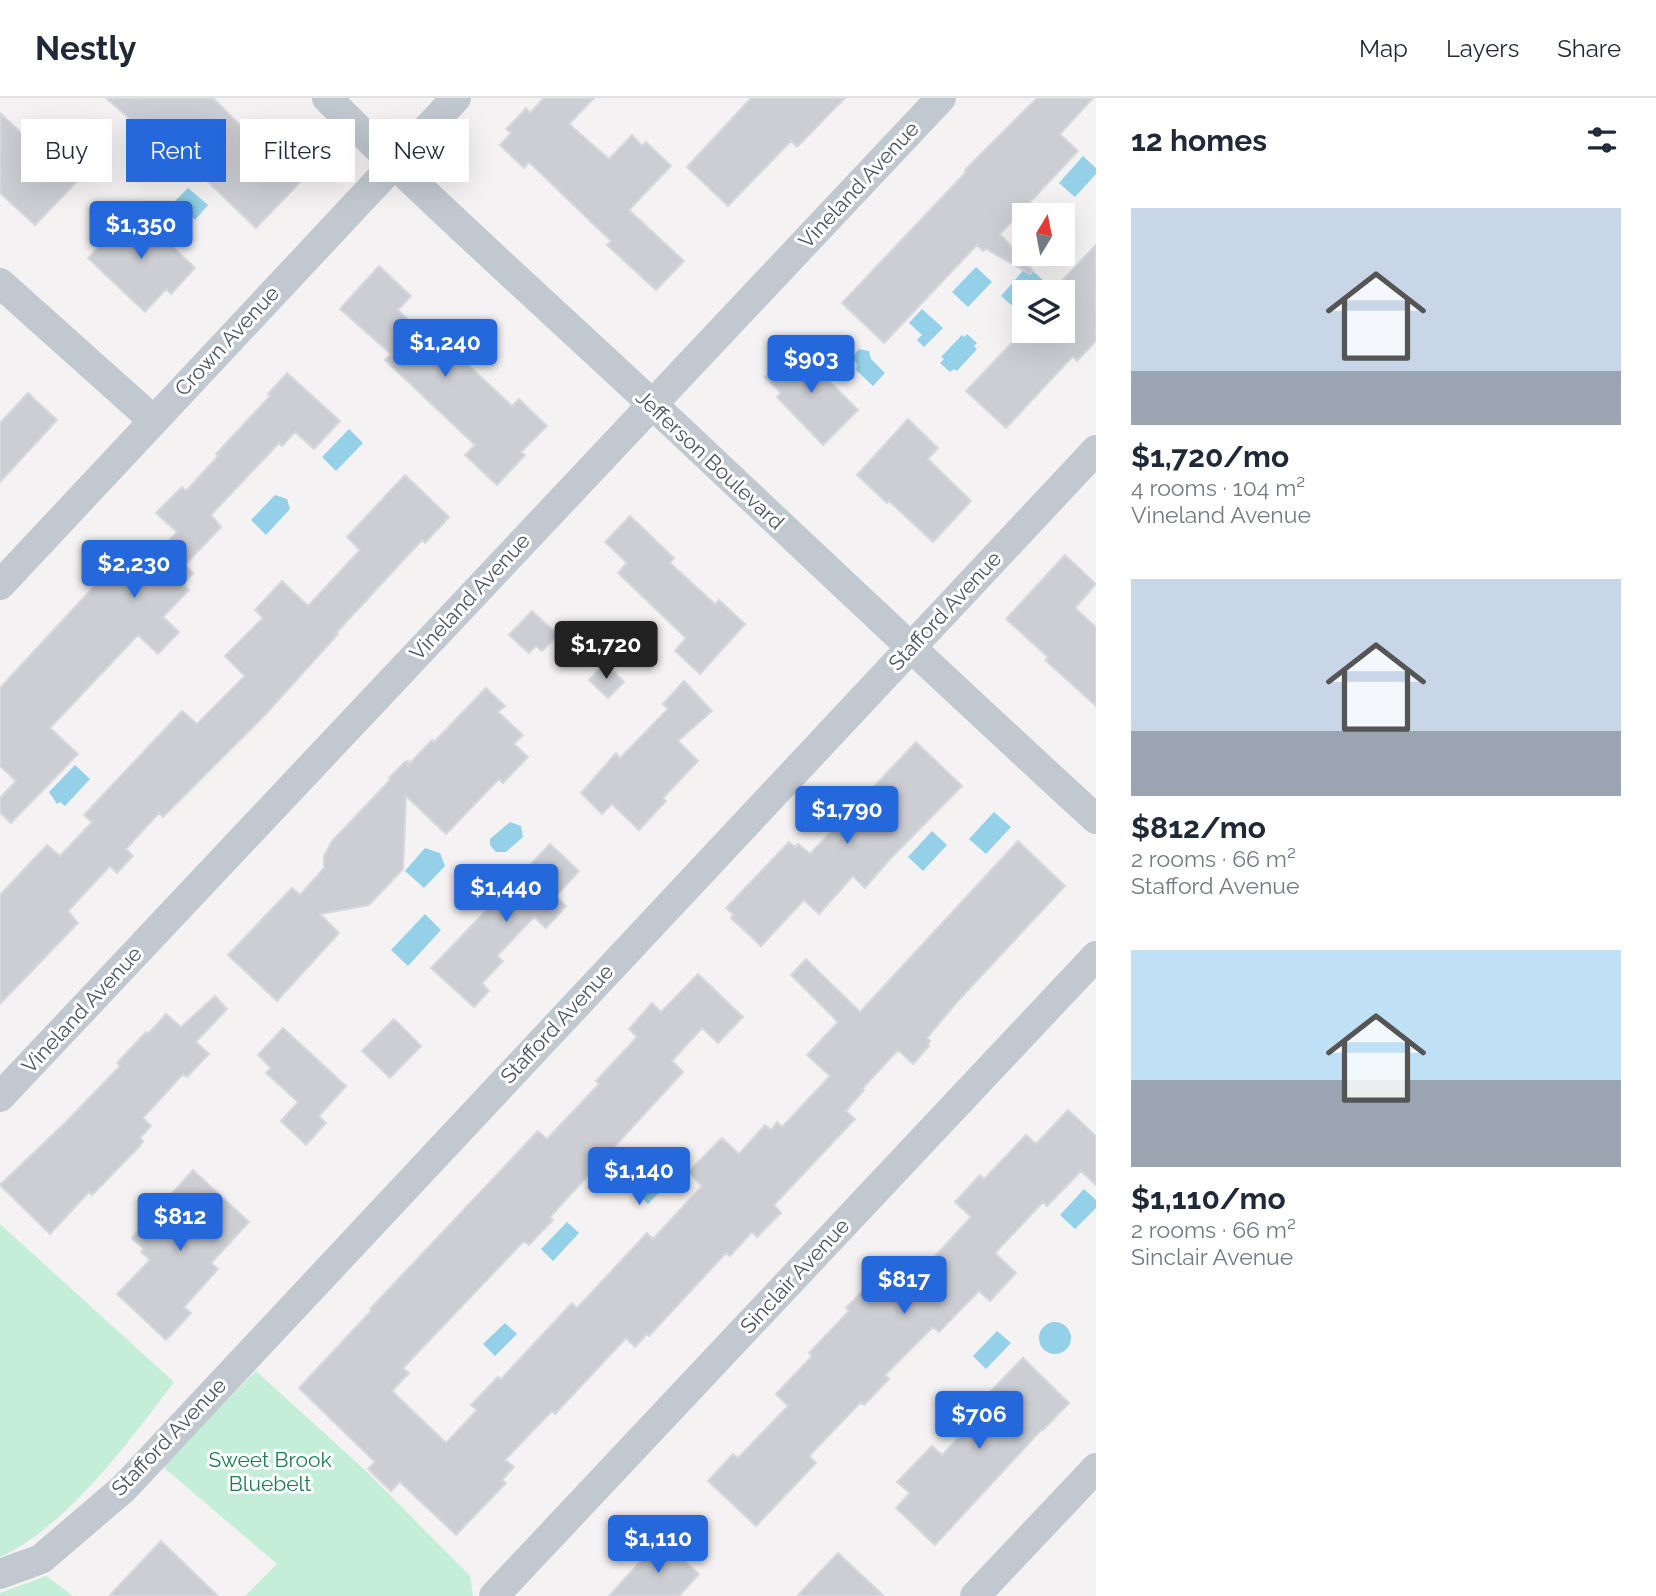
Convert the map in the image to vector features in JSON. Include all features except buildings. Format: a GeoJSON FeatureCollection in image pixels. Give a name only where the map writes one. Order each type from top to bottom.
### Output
{"type":"FeatureCollection","features":[{"type":"Feature","properties":{"kind":"street","name":"Jefferson Boulevard"},"geometry":{"type":"LineString","coordinates":[[327,98],[369,140]]}},
{"type":"Feature","properties":{"kind":"street","name":"Crown Avenue"},"geometry":{"type":"LineString","coordinates":[[436,119],[456,98]]}},
{"type":"Feature","properties":{"kind":"street","name":"Vineland Avenue"},"geometry":{"type":"LineString","coordinates":[[0,1097],[941,98]]}},
{"type":"Feature","properties":{"kind":"street","name":"Crown Avenue"},"geometry":{"type":"LineString","coordinates":[[0,585],[376,182]]}},
{"type":"Feature","properties":{"kind":"street","name":"Jefferson Boulevard"},"geometry":{"type":"LineString","coordinates":[[412,182],[910,649],[1096,819]]}},
{"type":"Feature","properties":{"kind":"street"},"geometry":{"type":"LineString","coordinates":[[0,283],[153,420]]}},
{"type":"Feature","properties":{"kind":"street","name":"Stafford Avenue"},"geometry":{"type":"LineString","coordinates":[[0,1574],[41,1559],[124,1488],[1096,450]]}},
{"type":"Feature","properties":{"kind":"street","name":"Sinclair Avenue"},"geometry":{"type":"LineString","coordinates":[[494,1596],[1096,956]]}},
{"type":"Feature","properties":{"kind":"street"},"geometry":{"type":"LineString","coordinates":[[975,1596],[1096,1468]]}},
{"type":"Feature","properties":{"kind":"green space"},"geometry":{"type":"Polygon","coordinates":[[[0,1224],[174,1382],[96,1480],[50,1525],[0,1557],[0,1224]]]}},
{"type":"Feature","properties":{"kind":"green space","name":"Sweet Brook Bluebelt"},"geometry":{"type":"Polygon","coordinates":[[[256,1371],[366,1471],[470,1576],[473,1596],[245,1596],[277,1564],[162,1466],[256,1371]]]}},
{"type":"Feature","properties":{"kind":"green space"},"geometry":{"type":"Polygon","coordinates":[[[46,1576],[73,1596],[0,1596],[0,1593],[46,1576]]]}},
{"type":"Feature","properties":{"kind":"water"},"geometry":{"type":"Polygon","coordinates":[[[1083,156],[1096,168],[1096,174],[1075,197],[1059,183],[1083,156]]]}},
{"type":"Feature","properties":{"kind":"water"},"geometry":{"type":"Polygon","coordinates":[[[188,188],[208,205],[195,220],[175,201],[188,188]]]}},
{"type":"Feature","properties":{"kind":"water"},"geometry":{"type":"Polygon","coordinates":[[[1027,266],[1043,280],[1015,280],[1027,266]]]}},
{"type":"Feature","properties":{"kind":"water"},"geometry":{"type":"Polygon","coordinates":[[[976,267],[992,282],[968,307],[952,292],[976,267]]]}},
{"type":"Feature","properties":{"kind":"water"},"geometry":{"type":"Polygon","coordinates":[[[1012,283],[1012,306],[1001,296],[1012,283]]]}},
{"type":"Feature","properties":{"kind":"water"},"geometry":{"type":"Polygon","coordinates":[[[922,309],[943,328],[924,347],[917,340],[922,335],[909,323],[922,309]]]}},
{"type":"Feature","properties":{"kind":"water"},"geometry":{"type":"Polygon","coordinates":[[[967,334],[977,343],[974,346],[977,349],[957,371],[954,369],[950,372],[940,363],[944,359],[941,357],[962,335],[964,337],[967,334]]]}},
{"type":"Feature","properties":{"kind":"water"},"geometry":{"type":"Polygon","coordinates":[[[859,349],[869,351],[871,359],[885,373],[873,386],[856,370],[853,357],[859,349]]]}},
{"type":"Feature","properties":{"kind":"water"},"geometry":{"type":"Polygon","coordinates":[[[349,429],[363,443],[336,471],[322,457],[349,429]]]}},
{"type":"Feature","properties":{"kind":"water"},"geometry":{"type":"Polygon","coordinates":[[[275,495],[287,499],[290,509],[266,535],[251,520],[275,495]]]}},
{"type":"Feature","properties":{"kind":"water"},"geometry":{"type":"Polygon","coordinates":[[[75,765],[90,779],[65,806],[60,802],[57,804],[49,792],[75,765]]]}},
{"type":"Feature","properties":{"kind":"water"},"geometry":{"type":"Polygon","coordinates":[[[994,812],[1011,827],[986,854],[969,839],[994,812]]]}},
{"type":"Feature","properties":{"kind":"water"},"geometry":{"type":"Polygon","coordinates":[[[510,822],[521,826],[523,837],[506,852],[496,852],[490,845],[490,839],[510,822]]]}},
{"type":"Feature","properties":{"kind":"water"},"geometry":{"type":"Polygon","coordinates":[[[932,831],[947,845],[923,871],[908,857],[932,831]]]}},
{"type":"Feature","properties":{"kind":"water"},"geometry":{"type":"Polygon","coordinates":[[[425,848],[440,853],[445,866],[424,888],[405,871],[425,848]]]}},
{"type":"Feature","properties":{"kind":"water"},"geometry":{"type":"Polygon","coordinates":[[[425,914],[441,930],[408,966],[391,950],[425,914]]]}},
{"type":"Feature","properties":{"kind":"water"},"geometry":{"type":"Polygon","coordinates":[[[661,1165],[674,1177],[648,1204],[636,1192],[661,1165]]]}},
{"type":"Feature","properties":{"kind":"water"},"geometry":{"type":"Polygon","coordinates":[[[1084,1189],[1096,1200],[1096,1208],[1075,1229],[1060,1215],[1084,1189]]]}},
{"type":"Feature","properties":{"kind":"water"},"geometry":{"type":"Polygon","coordinates":[[[567,1222],[579,1233],[553,1261],[541,1249],[567,1222]]]}},
{"type":"Feature","properties":{"kind":"water"},"geometry":{"type":"Polygon","coordinates":[[[1055,1322],[1066,1327],[1071,1338],[1066,1349],[1055,1354],[1044,1349],[1039,1338],[1044,1327],[1055,1322]]]}},
{"type":"Feature","properties":{"kind":"water"},"geometry":{"type":"Polygon","coordinates":[[[505,1323],[517,1334],[495,1356],[483,1344],[505,1323]]]}},
{"type":"Feature","properties":{"kind":"water"},"geometry":{"type":"Polygon","coordinates":[[[997,1331],[1011,1343],[986,1369],[973,1356],[997,1331]]]}}]}
